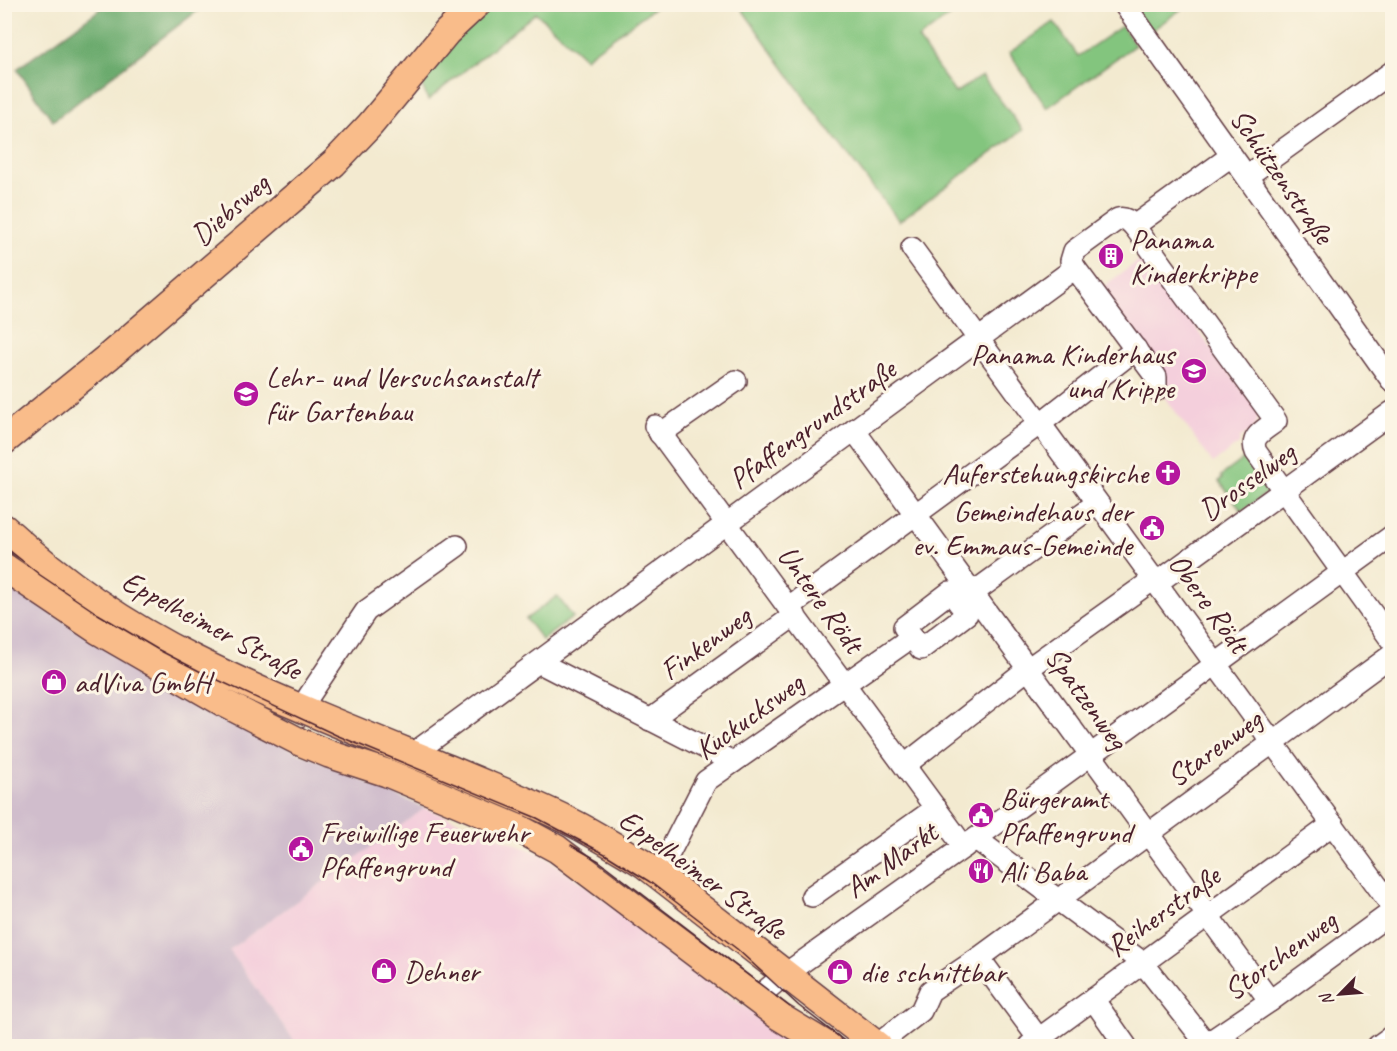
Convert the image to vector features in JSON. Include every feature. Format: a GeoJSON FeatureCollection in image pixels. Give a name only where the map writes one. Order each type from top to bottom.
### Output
{"type":"FeatureCollection","features":[{"type":"Feature","properties":{"kind":"main road","name":"Diebsweg"},"geometry":{"type":"LineString","coordinates":[[4,441],[108,357],[334,163],[370,125],[447,32],[477,4]]}},
{"type":"Feature","properties":{"kind":"main road"},"geometry":{"type":"LineString","coordinates":[[4,513],[39,546],[73,585]]}},
{"type":"Feature","properties":{"kind":"main road","name":"Eppelheimer Straße"},"geometry":{"type":"LineString","coordinates":[[4,528],[73,585],[116,615],[194,660],[306,710],[532,803],[644,864],[877,1046]]}},
{"type":"Feature","properties":{"kind":"main road","name":"Eppelheimer Straße"},"geometry":{"type":"LineString","coordinates":[[4,567],[99,631],[224,703],[300,742],[387,773],[520,829],[557,849],[780,1017],[828,1047]]}},
{"type":"Feature","properties":{"kind":"main road"},"geometry":{"type":"LineString","coordinates":[[267,724],[294,729],[302,720],[306,710]]}},
{"type":"Feature","properties":{"kind":"main road"},"geometry":{"type":"LineString","coordinates":[[329,754],[340,724]]}},
{"type":"Feature","properties":{"kind":"street","name":"Schützenstraße"},"geometry":{"type":"LineString","coordinates":[[1124,4],[1392,381]]}},
{"type":"Feature","properties":{"kind":"street"},"geometry":{"type":"LineString","coordinates":[[1247,176],[1390,78]]}},
{"type":"Feature","properties":{"kind":"street"},"geometry":{"type":"LineString","coordinates":[[1134,226],[1231,156]]}},
{"type":"Feature","properties":{"kind":"street"},"geometry":{"type":"LineString","coordinates":[[1156,390],[1156,377],[1071,261],[1074,251],[1118,219],[1129,220],[1134,226],[1276,421],[1256,436],[1253,446],[1392,641]]}},
{"type":"Feature","properties":{"kind":"street","name":"Obere Rödt"},"geometry":{"type":"LineString","coordinates":[[912,248],[1392,906]]}},
{"type":"Feature","properties":{"kind":"street","name":"Pfaffengrundstraße"},"geometry":{"type":"LineString","coordinates":[[417,756],[421,748],[540,663],[1075,268]]}},
{"type":"Feature","properties":{"kind":"street","name":"Finkenweg"},"geometry":{"type":"LineString","coordinates":[[650,720],[1136,349]]}},
{"type":"Feature","properties":{"kind":"street","name":"Untere Rödt"},"geometry":{"type":"LineString","coordinates":[[736,381],[658,430],[936,808]]}},
{"type":"Feature","properties":{"kind":"street","name":"Drosselweg"},"geometry":{"type":"LineString","coordinates":[[905,765],[1029,668],[1154,579],[1165,578],[1392,412]]}},
{"type":"Feature","properties":{"kind":"street","name":"Spatzenweg"},"geometry":{"type":"LineString","coordinates":[[854,430],[916,515],[966,598],[1029,668],[1270,1001]]}},
{"type":"Feature","properties":{"kind":"street"},"geometry":{"type":"LineString","coordinates":[[966,598],[1097,502]]}},
{"type":"Feature","properties":{"kind":"street"},"geometry":{"type":"LineString","coordinates":[[1215,1044],[1202,1038],[1143,963],[1057,900],[970,843],[1392,536]]}},
{"type":"Feature","properties":{"kind":"street"},"geometry":{"type":"LineString","coordinates":[[306,710],[309,696],[366,611],[457,546]]}},
{"type":"Feature","properties":{"kind":"street","name":"Kuckucksweg"},"geometry":{"type":"LineString","coordinates":[[657,875],[706,781],[912,637],[904,627],[950,592],[966,598]]}},
{"type":"Feature","properties":{"kind":"street","name":"Starenweg"},"geometry":{"type":"LineString","coordinates":[[877,1046],[921,1011],[930,991],[979,958],[1392,655]]}},
{"type":"Feature","properties":{"kind":"street"},"geometry":{"type":"LineString","coordinates":[[540,663],[733,762]]}},
{"type":"Feature","properties":{"kind":"street","name":"Am Markt"},"geometry":{"type":"LineString","coordinates":[[756,999],[784,975],[970,843],[936,808],[813,896]]}},
{"type":"Feature","properties":{"kind":"street","name":"Reiherstraße"},"geometry":{"type":"LineString","coordinates":[[1037,1044],[1094,999],[1333,824]]}},
{"type":"Feature","properties":{"kind":"street","name":"Storchenweg"},"geometry":{"type":"LineString","coordinates":[[1215,1044],[1392,912]]}},
{"type":"Feature","properties":{"kind":"street"},"geometry":{"type":"LineString","coordinates":[[979,958],[1037,1044]]}},
{"type":"Feature","properties":{"kind":"street"},"geometry":{"type":"LineString","coordinates":[[1094,999],[1126,1047]]}},
{"type":"Feature","properties":{"kind":"street"},"geometry":{"type":"LineString","coordinates":[[1378,1047],[1392,1036]]}},
{"type":"Feature","properties":{"kind":"shaded area","name":"Panama Kinderhaus und Krippe"},"geometry":{"type":"Polygon","coordinates":[[[1144,257],[1255,407],[1258,415],[1257,423],[1252,430],[1240,438],[1239,444],[1213,463],[1159,389],[1168,382],[1101,288],[1144,257]]]}},
{"type":"Feature","properties":{"kind":"shaded area"},"geometry":{"type":"Polygon","coordinates":[[[4,583],[206,711],[425,808],[229,950],[298,1046],[5,1046],[4,583]]]}},
{"type":"Feature","properties":{"kind":"shaded area"},"geometry":{"type":"Polygon","coordinates":[[[425,808],[541,854],[617,908],[723,992],[806,1046],[298,1046],[229,950],[425,808]]]}},
{"type":"Feature","properties":{"kind":"green space"},"geometry":{"type":"Polygon","coordinates":[[[106,5],[205,5],[53,121],[17,69],[106,5]]]}},
{"type":"Feature","properties":{"kind":"green space"},"geometry":{"type":"Polygon","coordinates":[[[492,5],[658,5],[585,58],[536,13],[428,100],[420,80],[422,70],[492,5]]]}},
{"type":"Feature","properties":{"kind":"green space"},"geometry":{"type":"Polygon","coordinates":[[[739,5],[965,5],[918,39],[955,93],[982,76],[1023,130],[899,221],[815,112],[739,5]]]}},
{"type":"Feature","properties":{"kind":"green space"},"geometry":{"type":"Polygon","coordinates":[[[1130,5],[1187,5],[1151,31],[1130,5]]]}},
{"type":"Feature","properties":{"kind":"green space"},"geometry":{"type":"Polygon","coordinates":[[[1054,22],[1078,56],[1122,26],[1135,45],[1047,108],[1009,53],[1054,22]]]}},
{"type":"Feature","properties":{"kind":"green space"},"geometry":{"type":"Polygon","coordinates":[[[1249,455],[1273,488],[1242,511],[1219,481],[1221,476],[1249,455]]]}},
{"type":"Feature","properties":{"kind":"green space"},"geometry":{"type":"Polygon","coordinates":[[[557,596],[573,617],[542,640],[526,619],[557,596]]]}},
{"type":"Feature","properties":{"kind":"tram line"},"geometry":{"type":"LineString","coordinates":[[4,546],[40,575],[98,614],[203,673],[336,735],[537,818],[605,854],[650,882],[737,949],[799,1006],[851,1046]]}},
{"type":"Feature","properties":{"kind":"tram line"},"geometry":{"type":"LineString","coordinates":[[571,845],[599,861],[790,1007]]}},
{"type":"Feature","properties":{"kind":"place","name":"Panama Kinderkrippe"},"geometry":{"type":"Point","coordinates":[1111,256]}},
{"type":"Feature","properties":{"kind":"place","name":"Panama Kinderhaus und Krippe"},"geometry":{"type":"Point","coordinates":[1194,371]}},
{"type":"Feature","properties":{"kind":"place","name":"Lehr- und Versuchsanstalt für Gartenbau"},"geometry":{"type":"Point","coordinates":[246,394]}},
{"type":"Feature","properties":{"kind":"place","name":"Auferstehungskirche"},"geometry":{"type":"Point","coordinates":[1168,473]}},
{"type":"Feature","properties":{"kind":"place","name":"Gemeindehaus der ev. Emmaus-Gemeinde"},"geometry":{"type":"Point","coordinates":[1152,528]}},
{"type":"Feature","properties":{"kind":"place","name":"adViva GmbH"},"geometry":{"type":"Point","coordinates":[54,682]}},
{"type":"Feature","properties":{"kind":"place","name":"Bürgeramt Pfaffengrund"},"geometry":{"type":"Point","coordinates":[981,815]}},
{"type":"Feature","properties":{"kind":"place","name":"Freiwillige Feuerwehr Pfaffengrund"},"geometry":{"type":"Point","coordinates":[301,849]}},
{"type":"Feature","properties":{"kind":"place","name":"Ali Baba"},"geometry":{"type":"Point","coordinates":[981,871]}},
{"type":"Feature","properties":{"kind":"place","name":"Dehner"},"geometry":{"type":"Point","coordinates":[384,971]}},
{"type":"Feature","properties":{"kind":"place","name":"die schnittbar"},"geometry":{"type":"Point","coordinates":[840,972]}}]}
